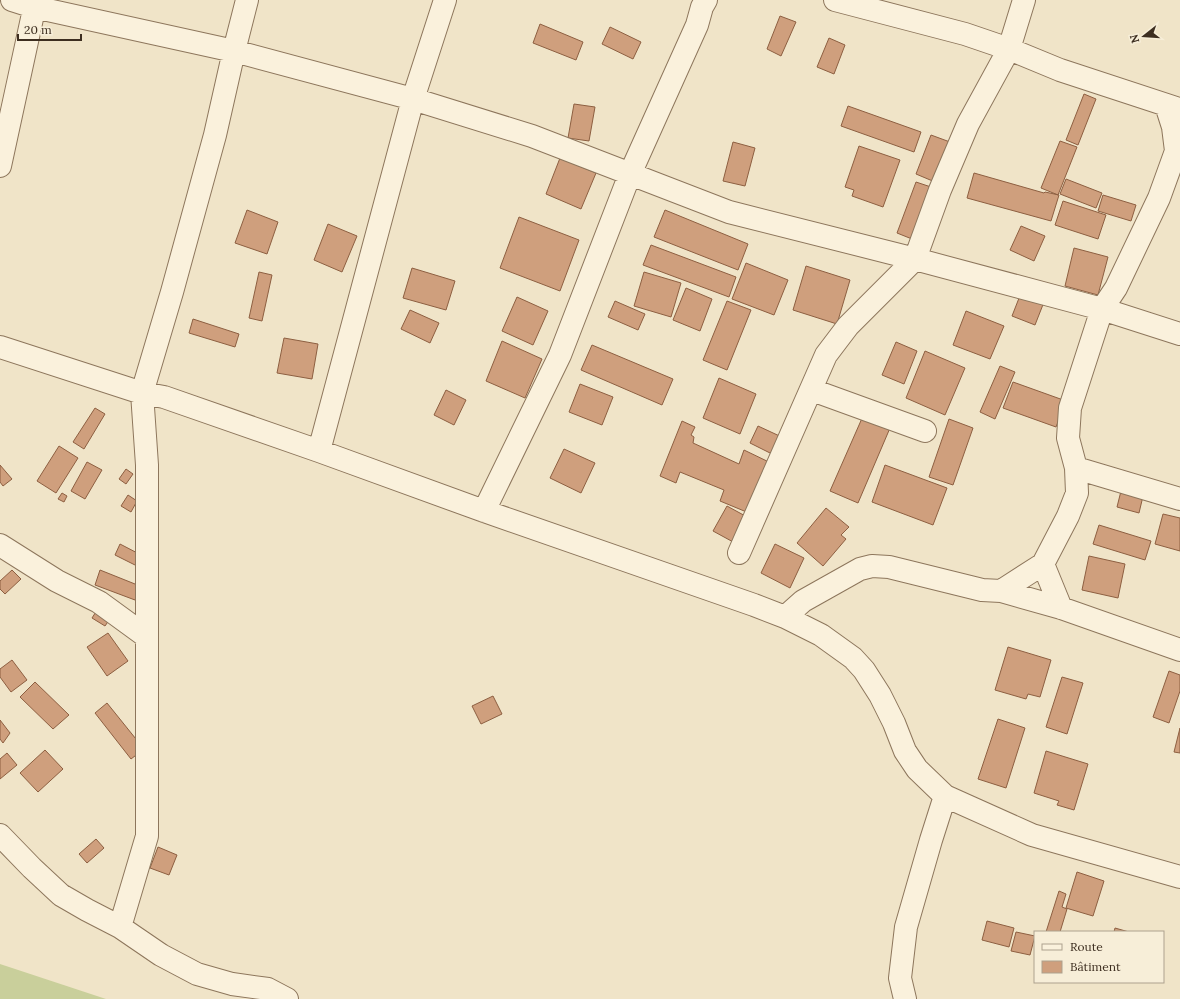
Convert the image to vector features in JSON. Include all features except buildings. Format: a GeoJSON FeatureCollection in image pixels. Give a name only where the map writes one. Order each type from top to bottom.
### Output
{"type":"FeatureCollection","features":[{"type":"Feature","properties":{"kind":"street"},"geometry":{"type":"LineString","coordinates":[[12,0],[35,3],[234,51],[413,98],[532,136],[729,212],[915,259],[1102,309],[1180,334]]}},
{"type":"Feature","properties":{"kind":"street"},"geometry":{"type":"LineString","coordinates":[[120,927],[147,836],[147,465],[142,393],[172,292],[215,135],[247,0]]}},
{"type":"Feature","properties":{"kind":"street"},"geometry":{"type":"LineString","coordinates":[[319,452],[413,98],[445,0]]}},
{"type":"Feature","properties":{"kind":"street"},"geometry":{"type":"LineString","coordinates":[[484,511],[560,355],[630,174],[697,25],[702,7],[706,0]]}},
{"type":"Feature","properties":{"kind":"street"},"geometry":{"type":"LineString","coordinates":[[835,0],[965,34],[1009,49],[1060,70],[1173,107],[1173,128],[1176,150],[1159,198],[1116,288],[1102,309],[1070,408],[1068,438],[1076,468],[1077,493],[1068,516],[1043,564],[1001,591]]}},
{"type":"Feature","properties":{"kind":"street"},"geometry":{"type":"LineString","coordinates":[[739,553],[812,390],[826,355],[844,332],[915,259],[940,190],[968,124],[1009,49],[1024,0]]}},
{"type":"Feature","properties":{"kind":"street"},"geometry":{"type":"LineString","coordinates":[[0,166],[35,3]]}},
{"type":"Feature","properties":{"kind":"street"},"geometry":{"type":"LineString","coordinates":[[0,347],[142,393],[164,397],[785,617],[821,635],[853,658],[864,670],[894,723],[905,750],[917,769],[945,796],[1032,835],[1180,877]]}},
{"type":"Feature","properties":{"kind":"street"},"geometry":{"type":"LineString","coordinates":[[812,390],[925,431]]}},
{"type":"Feature","properties":{"kind":"street"},"geometry":{"type":"LineString","coordinates":[[1076,468],[1180,499]]}},
{"type":"Feature","properties":{"kind":"street"},"geometry":{"type":"LineString","coordinates":[[0,545],[57,580],[99,602],[147,637]]}},
{"type":"Feature","properties":{"kind":"street"},"geometry":{"type":"LineString","coordinates":[[1043,564],[1061,608]]}},
{"type":"Feature","properties":{"kind":"street"},"geometry":{"type":"LineString","coordinates":[[785,617],[803,601],[860,569],[872,566],[889,567],[982,590],[1001,591],[1061,608],[1180,650]]}},
{"type":"Feature","properties":{"kind":"street"},"geometry":{"type":"LineString","coordinates":[[905,999],[900,978],[906,927],[945,796]]}},
{"type":"Feature","properties":{"kind":"street"},"geometry":{"type":"LineString","coordinates":[[0,835],[32,868],[61,894],[87,910],[120,927],[161,955],[197,974],[232,984],[268,989],[287,999]]}},
{"type":"Feature","properties":{"kind":"green space"},"geometry":{"type":"Polygon","coordinates":[[[0,964],[106,999],[0,999],[0,964]]]}}]}
